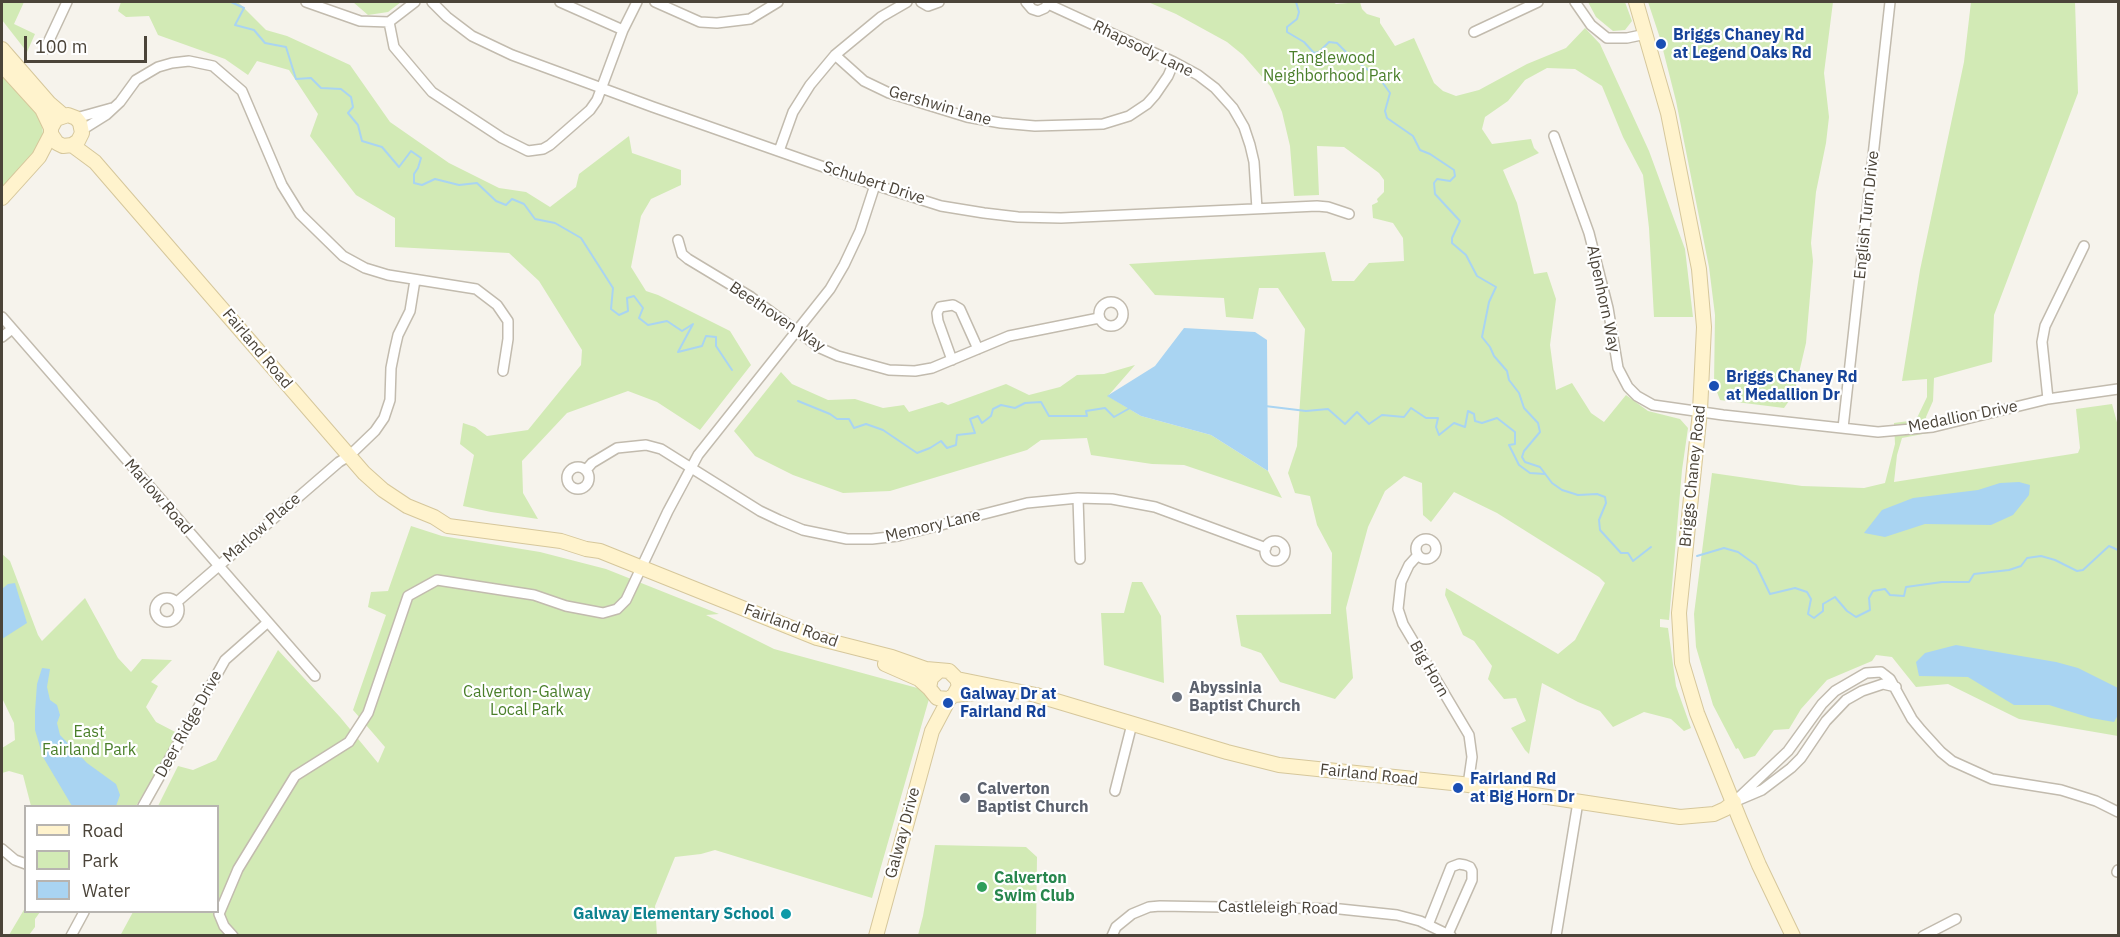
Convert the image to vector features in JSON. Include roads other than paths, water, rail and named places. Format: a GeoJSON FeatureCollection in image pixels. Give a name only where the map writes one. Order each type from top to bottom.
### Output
{"type":"FeatureCollection","features":[{"type":"Feature","properties":{"kind":"main road","name":"Briggs Chaney Road"},"geometry":{"type":"LineString","coordinates":[[1636,2],[1668,113],[1699,269],[1704,327],[1700,411],[1679,613],[1682,663],[1697,713],[1756,859],[1793,936]]}},
{"type":"Feature","properties":{"kind":"main road","name":"Fairland Road"},"geometry":{"type":"LineString","coordinates":[[2,49],[73,131],[95,162],[349,456],[383,490],[407,506],[434,518],[450,517],[568,534],[592,542],[600,551],[642,567],[681,585],[689,593],[789,638],[893,666],[919,679],[932,692]]}},
{"type":"Feature","properties":{"kind":"main road"},"geometry":{"type":"LineString","coordinates":[[2,65],[42,109],[54,140],[73,131]]}},
{"type":"Feature","properties":{"kind":"main road"},"geometry":{"type":"LineString","coordinates":[[39,157],[56,119],[73,131]]}},
{"type":"Feature","properties":{"kind":"main road"},"geometry":{"type":"LineString","coordinates":[[2,198],[39,157],[73,131]]}},
{"type":"Feature","properties":{"kind":"main road","name":"Fairland Road"},"geometry":{"type":"LineString","coordinates":[[681,585],[689,585],[817,638],[939,671]]}},
{"type":"Feature","properties":{"kind":"main road"},"geometry":{"type":"LineString","coordinates":[[939,671],[949,671],[957,679],[959,686],[952,697],[942,699],[932,692],[931,678],[939,671]]}},
{"type":"Feature","properties":{"kind":"main road","name":"Fairland Road"},"geometry":{"type":"LineString","coordinates":[[957,679],[1036,695],[1279,765],[1468,785],[1685,817],[1714,813],[1734,802]]}},
{"type":"Feature","properties":{"kind":"main road","name":"Fairland Road"},"geometry":{"type":"LineString","coordinates":[[952,697],[1008,690]]}},
{"type":"Feature","properties":{"kind":"main road","name":"Galway Drive"},"geometry":{"type":"LineString","coordinates":[[932,692],[932,731]]}},
{"type":"Feature","properties":{"kind":"main road","name":"Galway Drive"},"geometry":{"type":"LineString","coordinates":[[876,936],[932,731],[943,706],[952,697]]}},
{"type":"Feature","properties":{"kind":"street"},"geometry":{"type":"LineString","coordinates":[[45,49],[67,2]]}},
{"type":"Feature","properties":{"kind":"street"},"geometry":{"type":"LineString","coordinates":[[306,2],[360,21],[389,22],[415,2]]}},
{"type":"Feature","properties":{"kind":"street","name":"Schubert Drive"},"geometry":{"type":"LineString","coordinates":[[432,2],[447,17],[488,45],[600,89],[941,206],[1018,217],[1061,218],[1317,206],[1349,214]]}},
{"type":"Feature","properties":{"kind":"street"},"geometry":{"type":"LineString","coordinates":[[560,2],[622,30]]}},
{"type":"Feature","properties":{"kind":"street"},"geometry":{"type":"LineString","coordinates":[[389,22],[394,47],[432,92],[502,138],[528,151],[543,149],[550,145],[590,110],[597,100],[622,30],[637,2]]}},
{"type":"Feature","properties":{"kind":"street"},"geometry":{"type":"LineString","coordinates":[[655,2],[700,22],[717,23],[750,19],[778,2]]}},
{"type":"Feature","properties":{"kind":"street"},"geometry":{"type":"LineString","coordinates":[[779,151],[793,112],[810,85],[835,55],[881,17],[907,2]]}},
{"type":"Feature","properties":{"kind":"street"},"geometry":{"type":"LineString","coordinates":[[921,2],[928,6],[939,2]]}},
{"type":"Feature","properties":{"kind":"street","name":"Rhapsody Lane"},"geometry":{"type":"LineString","coordinates":[[1026,2],[1035,10],[1042,10],[1048,3],[1174,62],[1198,75],[1215,88],[1233,108],[1244,128],[1254,162],[1257,209]]}},
{"type":"Feature","properties":{"kind":"street"},"geometry":{"type":"LineString","coordinates":[[1474,32],[1538,2]]}},
{"type":"Feature","properties":{"kind":"street"},"geometry":{"type":"LineString","coordinates":[[1575,2],[1591,25],[1607,38],[1627,38],[1646,34]]}},
{"type":"Feature","properties":{"kind":"street","name":"English Turn Drive"},"geometry":{"type":"LineString","coordinates":[[1843,428],[1890,2]]}},
{"type":"Feature","properties":{"kind":"street","name":"Gershwin Lane"},"geometry":{"type":"LineString","coordinates":[[835,55],[864,81],[890,93],[967,117],[1035,126],[1103,124],[1129,116],[1147,104],[1155,95],[1174,62]]}},
{"type":"Feature","properties":{"kind":"street"},"geometry":{"type":"LineString","coordinates":[[73,131],[106,115],[120,102],[136,80],[158,68],[171,63],[189,61],[213,66],[242,91],[282,185],[300,214],[343,256],[365,268],[388,275],[476,290],[497,305],[508,321],[503,371]]}},
{"type":"Feature","properties":{"kind":"street","name":"Alpenhorn Way"},"geometry":{"type":"LineString","coordinates":[[1554,136],[1589,233],[1608,308],[1618,368],[1633,392],[1653,405],[1700,411]]}},
{"type":"Feature","properties":{"kind":"street"},"geometry":{"type":"LineString","coordinates":[[233,936],[224,926],[219,914],[238,869],[295,776],[349,742],[368,714],[408,596],[437,580],[534,595],[566,606],[603,613],[617,609],[626,600],[691,467],[830,289],[860,231],[875,185]]}},
{"type":"Feature","properties":{"kind":"street","name":"Beethoven Way"},"geometry":{"type":"LineString","coordinates":[[678,240],[682,254],[688,260],[751,297],[820,348],[838,356],[890,370],[915,371],[932,368],[1010,336],[1099,318]]}},
{"type":"Feature","properties":{"kind":"street"},"geometry":{"type":"LineString","coordinates":[[2048,399],[2042,342],[2045,326],[2084,246]]}},
{"type":"Feature","properties":{"kind":"street","name":"Marlow Place"},"geometry":{"type":"LineString","coordinates":[[177,602],[339,462],[349,456],[375,431],[384,418],[390,400],[391,368],[395,348],[398,334],[410,311],[415,280]]}},
{"type":"Feature","properties":{"kind":"street"},"geometry":{"type":"LineString","coordinates":[[952,360],[937,313],[940,307],[953,305],[960,309],[978,349]]}},
{"type":"Feature","properties":{"kind":"street","name":"Marlow Road"},"geometry":{"type":"LineString","coordinates":[[2,317],[315,676]]}},
{"type":"Feature","properties":{"kind":"street"},"geometry":{"type":"LineString","coordinates":[[2,337],[12,328]]}},
{"type":"Feature","properties":{"kind":"street","name":"Medallion Drive"},"geometry":{"type":"LineString","coordinates":[[1700,411],[1878,432],[1932,427],[2048,399],[2118,389]]}},
{"type":"Feature","properties":{"kind":"street","name":"Memory Lane"},"geometry":{"type":"LineString","coordinates":[[586,470],[604,454],[617,448],[646,446],[661,449],[760,511],[803,530],[847,538],[898,537],[1027,503],[1077,498],[1112,499],[1155,507],[1266,548]]}},
{"type":"Feature","properties":{"kind":"street"},"geometry":{"type":"LineString","coordinates":[[1077,498],[1080,559]]}},
{"type":"Feature","properties":{"kind":"street","name":"Big Horn"},"geometry":{"type":"LineString","coordinates":[[1418,555],[1409,565],[1401,582],[1398,609],[1403,624],[1468,735],[1472,757],[1468,785]]}},
{"type":"Feature","properties":{"kind":"street","name":"Deer Ridge Drive"},"geometry":{"type":"LineString","coordinates":[[144,805],[225,660],[268,622]]}},
{"type":"Feature","properties":{"kind":"street"},"geometry":{"type":"LineString","coordinates":[[1734,802],[1788,751],[1822,704],[1835,691],[1866,673],[1881,672],[1888,676],[1896,687],[1921,730],[1952,761],[1992,779],[2061,790],[2096,801],[2118,812]]}},
{"type":"Feature","properties":{"kind":"street"},"geometry":{"type":"LineString","coordinates":[[1734,802],[1753,795],[1778,779],[1801,758],[1826,721],[1846,700],[1862,691],[1883,684],[1896,687]]}},
{"type":"Feature","properties":{"kind":"street"},"geometry":{"type":"LineString","coordinates":[[1115,791],[1132,724]]}},
{"type":"Feature","properties":{"kind":"street"},"geometry":{"type":"LineString","coordinates":[[1769,768],[1778,779]]}},
{"type":"Feature","properties":{"kind":"street"},"geometry":{"type":"LineString","coordinates":[[1556,936],[1578,802]]}},
{"type":"Feature","properties":{"kind":"street"},"geometry":{"type":"LineString","coordinates":[[2,849],[24,863]]}},
{"type":"Feature","properties":{"kind":"street"},"geometry":{"type":"LineString","coordinates":[[1428,925],[1451,867],[1459,864],[1470,867],[1472,880],[1449,935]]}},
{"type":"Feature","properties":{"kind":"street","name":"Castleleigh Road"},"geometry":{"type":"LineString","coordinates":[[1112,936],[1116,927],[1132,914],[1149,907],[1160,906],[1340,909],[1397,915],[1449,935]]}},
{"type":"Feature","properties":{"kind":"street"},"geometry":{"type":"LineString","coordinates":[[71,936],[83,913]]}},
{"type":"Feature","properties":{"kind":"street"},"geometry":{"type":"LineString","coordinates":[[1923,936],[1956,919]]}},
{"type":"Feature","properties":{"kind":"water"},"geometry":{"type":"Polygon","coordinates":[[[1184,328],[1255,332],[1267,340],[1268,471],[1211,435],[1141,416],[1107,396],[1155,366],[1184,328]]]}},
{"type":"Feature","properties":{"kind":"water"},"geometry":{"type":"Polygon","coordinates":[[[2019,482],[2030,485],[2029,495],[2013,515],[1991,525],[1925,524],[1885,537],[1864,533],[1882,510],[1913,498],[1978,490],[2000,483],[2019,482]]]}},
{"type":"Feature","properties":{"kind":"water"},"geometry":{"type":"Polygon","coordinates":[[[15,583],[27,623],[2,639],[2,589],[8,584],[15,583]]]}},
{"type":"Feature","properties":{"kind":"water"},"geometry":{"type":"Polygon","coordinates":[[[1956,645],[2056,662],[2078,668],[2118,688],[2118,715],[2114,722],[2091,718],[2049,705],[2014,705],[1968,677],[1919,676],[1916,662],[1925,653],[1956,645]]]}},
{"type":"Feature","properties":{"kind":"water"},"geometry":{"type":"Polygon","coordinates":[[[42,668],[50,669],[47,687],[50,700],[57,705],[60,715],[57,723],[60,735],[87,763],[116,784],[120,795],[116,805],[71,805],[43,757],[35,730],[37,684],[42,668]]]}},
{"type":"Feature","properties":{"kind":"waterway"},"geometry":{"type":"LineString","coordinates":[[231,2],[244,8],[235,25],[254,30],[265,43],[286,47],[296,79],[311,78],[321,88],[341,89],[351,97],[353,107],[348,113],[358,125],[362,141],[382,147],[399,167],[411,151],[421,158],[414,174],[414,183],[422,185],[435,179],[459,185],[477,183],[496,201],[506,205],[512,199],[524,204],[535,219],[555,223],[581,238],[613,288],[611,309],[619,315],[628,311],[627,298],[634,296],[643,308],[639,318],[648,325],[667,321],[682,331],[693,324],[678,352],[702,346],[706,336],[716,337],[716,346],[732,370]]}},
{"type":"Feature","properties":{"kind":"waterway"},"geometry":{"type":"LineString","coordinates":[[1296,2],[1299,12],[1297,19],[1287,27],[1287,32],[1304,42],[1314,53],[1319,52],[1329,42],[1337,43],[1380,79],[1390,93],[1385,111],[1387,118],[1413,136],[1420,150],[1454,170],[1455,176],[1450,181],[1437,179],[1434,183],[1435,194],[1460,221],[1452,243],[1466,255],[1477,276],[1496,287],[1489,302],[1482,337],[1507,371],[1509,380],[1519,393],[1524,408],[1538,423],[1540,432],[1524,451],[1522,457],[1525,462],[1540,467],[1552,483],[1562,490],[1578,495],[1597,494],[1605,497],[1606,503],[1599,520],[1600,530],[1621,553],[1628,553],[1633,561],[1651,547]]}},
{"type":"Feature","properties":{"kind":"waterway"},"geometry":{"type":"LineString","coordinates":[[798,401],[837,419],[849,419],[854,428],[866,424],[883,430],[917,453],[941,441],[947,448],[956,445],[957,435],[975,433],[970,419],[978,416],[982,423],[991,416],[993,409],[1001,405],[1015,408],[1025,403],[1041,402],[1049,416],[1087,416],[1086,411],[1105,408],[1114,417],[1130,408]]}},
{"type":"Feature","properties":{"kind":"waterway"},"geometry":{"type":"LineString","coordinates":[[1265,406],[1306,411],[1328,409],[1345,424],[1357,412],[1369,424],[1382,415],[1404,417],[1411,408],[1426,418],[1438,418],[1436,427],[1439,435],[1454,423],[1465,427],[1468,411],[1474,414],[1475,421],[1482,423],[1497,418],[1515,432],[1515,444],[1509,445],[1519,465],[1530,473],[1545,474]]}},
{"type":"Feature","properties":{"kind":"waterway"},"geometry":{"type":"LineString","coordinates":[[1697,556],[1724,548],[1738,552],[1756,565],[1770,594],[1795,588],[1807,592],[1811,599],[1808,614],[1814,618],[1823,611],[1823,604],[1835,597],[1847,611],[1856,617],[1870,610],[1869,598],[1873,591],[1885,589],[1890,595],[1904,596],[1906,587],[1942,582],[1969,582],[1974,574],[2009,570],[2021,566],[2027,558],[2041,556],[2077,571],[2083,570],[2109,546],[2118,550]]}},
{"type":"Feature","properties":{"kind":"place","name":"Briggs Chaney Rd at Legend Oaks Rd"},"geometry":{"type":"Point","coordinates":[1661,44]}},
{"type":"Feature","properties":{"kind":"place","name":"Briggs Chaney Rd at Medallion Dr"},"geometry":{"type":"Point","coordinates":[1714,386]}},
{"type":"Feature","properties":{"kind":"place","name":"Abyssinia Baptist Church"},"geometry":{"type":"Point","coordinates":[1177,697]}},
{"type":"Feature","properties":{"kind":"place","name":"Galway Dr at Fairland Rd"},"geometry":{"type":"Point","coordinates":[948,703]}},
{"type":"Feature","properties":{"kind":"place","name":"Fairland Rd at Big Horn Dr"},"geometry":{"type":"Point","coordinates":[1458,788]}},
{"type":"Feature","properties":{"kind":"place","name":"Calverton Baptist Church"},"geometry":{"type":"Point","coordinates":[965,798]}},
{"type":"Feature","properties":{"kind":"place","name":"Calverton Swim Club"},"geometry":{"type":"Point","coordinates":[982,887]}},
{"type":"Feature","properties":{"kind":"place","name":"Galway Elementary School"},"geometry":{"type":"Point","coordinates":[786,914]}},
{"type":"Feature","properties":{"kind":"park label","name":"Tanglewood Neighborhood Park"},"geometry":{"type":"Point","coordinates":[1332,67]}},
{"type":"Feature","properties":{"kind":"park label","name":"Calverton-Galway Local Park"},"geometry":{"type":"Point","coordinates":[527,701]}},
{"type":"Feature","properties":{"kind":"park label","name":"East Fairland Park"},"geometry":{"type":"Point","coordinates":[89,741]}}]}
